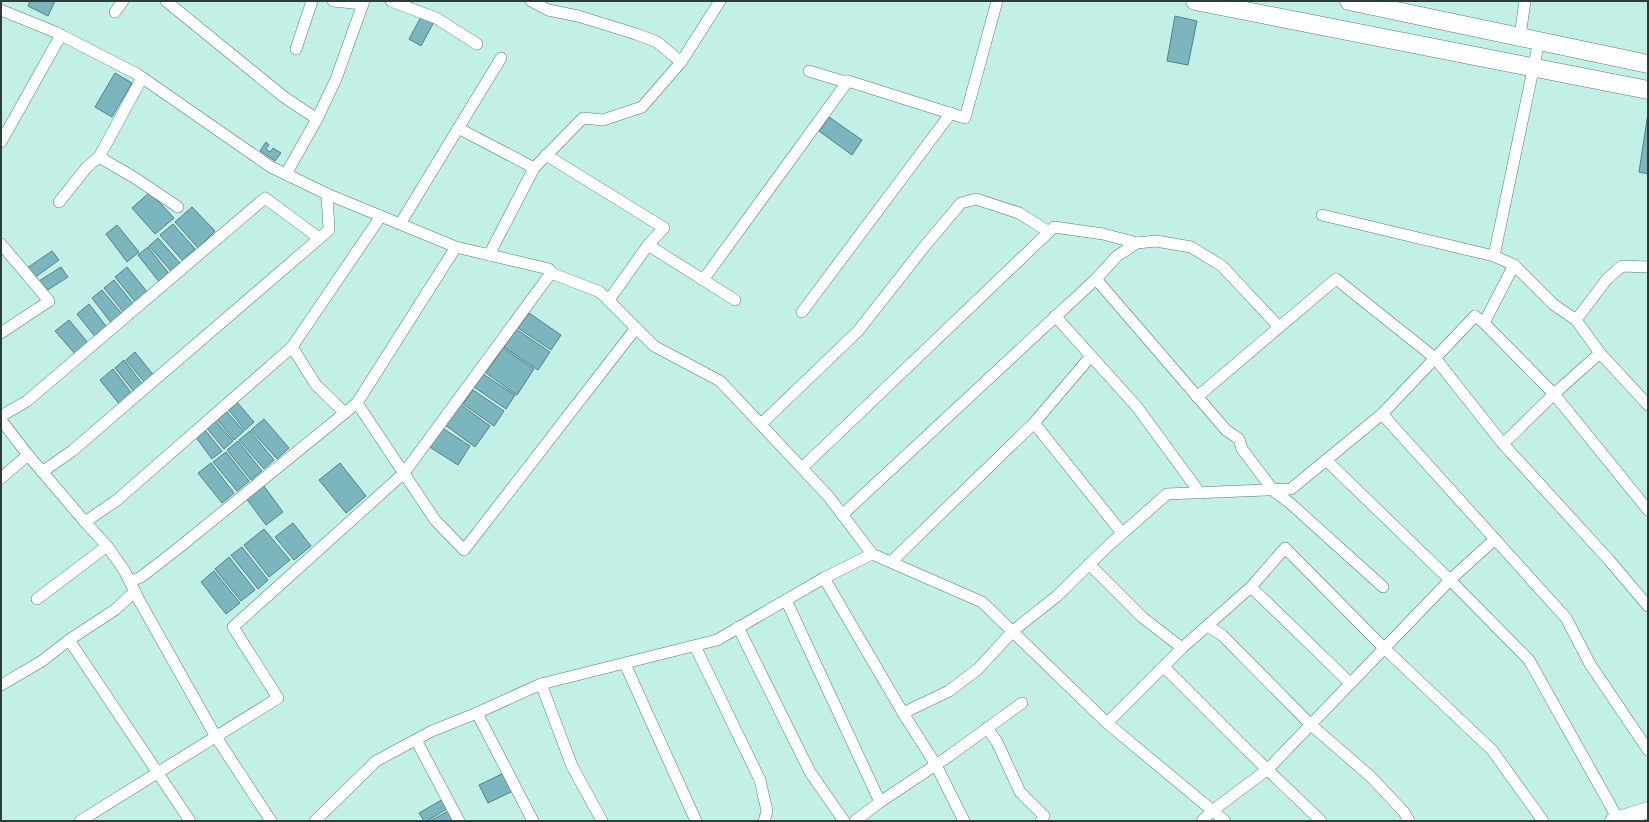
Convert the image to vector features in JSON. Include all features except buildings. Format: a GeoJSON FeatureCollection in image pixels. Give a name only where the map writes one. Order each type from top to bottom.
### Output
{"type":"FeatureCollection","features":[{"type":"Feature","properties":{"kind":"main road"},"geometry":{"type":"LineString","coordinates":[[1196,1],[1246,6],[1533,68],[1648,90]]}},
{"type":"Feature","properties":{"kind":"main road"},"geometry":{"type":"LineString","coordinates":[[1349,1],[1648,64]]}},
{"type":"Feature","properties":{"kind":"street"},"geometry":{"type":"LineString","coordinates":[[115,12],[123,1]]}},
{"type":"Feature","properties":{"kind":"street"},"geometry":{"type":"LineString","coordinates":[[166,1],[284,97],[317,119]]}},
{"type":"Feature","properties":{"kind":"street"},"geometry":{"type":"LineString","coordinates":[[296,49],[312,1]]}},
{"type":"Feature","properties":{"kind":"street"},"geometry":{"type":"LineString","coordinates":[[286,174],[317,119],[336,80],[364,3],[333,1]]}},
{"type":"Feature","properties":{"kind":"street"},"geometry":{"type":"LineString","coordinates":[[391,1],[436,18],[477,44]]}},
{"type":"Feature","properties":{"kind":"street"},"geometry":{"type":"LineString","coordinates":[[531,1],[548,10],[578,16],[657,42],[681,62]]}},
{"type":"Feature","properties":{"kind":"street"},"geometry":{"type":"LineString","coordinates":[[489,255],[534,168],[583,118],[603,120],[642,106],[681,62],[720,1]]}},
{"type":"Feature","properties":{"kind":"street"},"geometry":{"type":"LineString","coordinates":[[809,71],[842,81],[848,81],[965,118],[996,1]]}},
{"type":"Feature","properties":{"kind":"street"},"geometry":{"type":"LineString","coordinates":[[1520,36],[1525,1]]}},
{"type":"Feature","properties":{"kind":"street"},"geometry":{"type":"LineString","coordinates":[[1,10],[61,36],[142,78],[271,167],[327,194],[456,247],[549,269],[551,273],[600,292],[654,346],[720,381],[829,498],[872,554],[982,602],[1107,724],[1225,821]]}},
{"type":"Feature","properties":{"kind":"street"},"geometry":{"type":"LineString","coordinates":[[1,142],[61,36]]}},
{"type":"Feature","properties":{"kind":"street"},"geometry":{"type":"LineString","coordinates":[[1494,256],[1539,41]]}},
{"type":"Feature","properties":{"kind":"street"},"geometry":{"type":"LineString","coordinates":[[400,224],[501,58]]}},
{"type":"Feature","properties":{"kind":"street"},"geometry":{"type":"LineString","coordinates":[[59,202],[87,167],[99,157],[142,78]]}},
{"type":"Feature","properties":{"kind":"street"},"geometry":{"type":"LineString","coordinates":[[703,280],[848,81]]}},
{"type":"Feature","properties":{"kind":"street"},"geometry":{"type":"LineString","coordinates":[[802,312],[951,113]]}},
{"type":"Feature","properties":{"kind":"street"},"geometry":{"type":"LineString","coordinates":[[458,128],[534,168]]}},
{"type":"Feature","properties":{"kind":"street"},"geometry":{"type":"LineString","coordinates":[[546,155],[664,228],[648,245],[609,300]]}},
{"type":"Feature","properties":{"kind":"street"},"geometry":{"type":"LineString","coordinates":[[99,157],[135,178],[178,208]]}},
{"type":"Feature","properties":{"kind":"street"},"geometry":{"type":"LineString","coordinates":[[42,472],[72,451],[329,230],[327,194]]}},
{"type":"Feature","properties":{"kind":"street"},"geometry":{"type":"LineString","coordinates":[[1,416],[27,401],[265,198],[319,238]]}},
{"type":"Feature","properties":{"kind":"street"},"geometry":{"type":"LineString","coordinates":[[760,424],[858,331],[924,247],[961,203],[976,199],[1019,213],[1049,232]]}},
{"type":"Feature","properties":{"kind":"street"},"geometry":{"type":"LineString","coordinates":[[1322,215],[1494,256],[1514,265],[1553,304],[1576,320],[1600,353],[1647,403]]}},
{"type":"Feature","properties":{"kind":"street"},"geometry":{"type":"LineString","coordinates":[[85,522],[117,500],[292,347],[380,216]]}},
{"type":"Feature","properties":{"kind":"street"},"geometry":{"type":"LineString","coordinates":[[802,468],[1054,227],[1103,234],[1137,243],[1156,241],[1192,247],[1222,266],[1278,327]]}},
{"type":"Feature","properties":{"kind":"street"},"geometry":{"type":"LineString","coordinates":[[842,515],[1096,279],[1117,256],[1137,243]]}},
{"type":"Feature","properties":{"kind":"street"},"geometry":{"type":"LineString","coordinates":[[1,244],[49,301],[1,333]]}},
{"type":"Feature","properties":{"kind":"street"},"geometry":{"type":"LineString","coordinates":[[648,245],[734,300]]}},
{"type":"Feature","properties":{"kind":"street"},"geometry":{"type":"LineString","coordinates":[[1,685],[42,661],[69,640],[116,609],[141,577],[358,403],[456,247]]}},
{"type":"Feature","properties":{"kind":"street"},"geometry":{"type":"LineString","coordinates":[[1484,323],[1514,265]]}},
{"type":"Feature","properties":{"kind":"street"},"geometry":{"type":"LineString","coordinates":[[1576,320],[1607,279],[1622,266],[1648,267]]}},
{"type":"Feature","properties":{"kind":"street"},"geometry":{"type":"LineString","coordinates":[[80,821],[278,698],[233,627],[404,473],[551,273]]}},
{"type":"Feature","properties":{"kind":"street"},"geometry":{"type":"LineString","coordinates":[[1096,279],[1226,430],[1239,439],[1242,449],[1273,490],[1291,504],[1383,587]]}},
{"type":"Feature","properties":{"kind":"street"},"geometry":{"type":"LineString","coordinates":[[1197,397],[1336,279],[1435,358],[1503,444],[1609,560],[1648,606]]}},
{"type":"Feature","properties":{"kind":"street"},"geometry":{"type":"LineString","coordinates":[[1055,316],[1137,406],[1200,493]]}},
{"type":"Feature","properties":{"kind":"street"},"geometry":{"type":"LineString","coordinates":[[903,714],[949,691],[978,669],[1013,631],[1057,596],[1122,533],[1168,494],[1292,489],[1382,414],[1475,316],[1484,323],[1554,394],[1648,510]]}},
{"type":"Feature","properties":{"kind":"street"},"geometry":{"type":"LineString","coordinates":[[358,403],[435,520],[464,550],[636,328]]}},
{"type":"Feature","properties":{"kind":"street"},"geometry":{"type":"LineString","coordinates":[[292,347],[316,386],[345,413]]}},
{"type":"Feature","properties":{"kind":"street"},"geometry":{"type":"LineString","coordinates":[[1503,444],[1554,394],[1600,353]]}},
{"type":"Feature","properties":{"kind":"street"},"geometry":{"type":"LineString","coordinates":[[891,562],[1034,423],[1091,356]]}},
{"type":"Feature","properties":{"kind":"street"},"geometry":{"type":"LineString","coordinates":[[1382,414],[1566,618],[1590,664],[1648,750]]}},
{"type":"Feature","properties":{"kind":"street"},"geometry":{"type":"LineString","coordinates":[[1,420],[42,472],[107,546],[133,586],[216,737],[271,821]]}},
{"type":"Feature","properties":{"kind":"street"},"geometry":{"type":"LineString","coordinates":[[1034,423],[1122,533]]}},
{"type":"Feature","properties":{"kind":"street"},"geometry":{"type":"LineString","coordinates":[[1,478],[28,455]]}},
{"type":"Feature","properties":{"kind":"street"},"geometry":{"type":"LineString","coordinates":[[1326,460],[1450,580],[1529,660],[1615,820],[1648,810]]}},
{"type":"Feature","properties":{"kind":"street"},"geometry":{"type":"LineString","coordinates":[[1202,821],[1212,811],[1268,769],[1450,580],[1496,539]]}},
{"type":"Feature","properties":{"kind":"street"},"geometry":{"type":"LineString","coordinates":[[37,599],[107,546]]}},
{"type":"Feature","properties":{"kind":"street"},"geometry":{"type":"LineString","coordinates":[[1107,724],[1182,648],[1251,587],[1285,548],[1384,648],[1492,750],[1543,821]]}},
{"type":"Feature","properties":{"kind":"street"},"geometry":{"type":"LineString","coordinates":[[316,821],[376,761],[432,731],[477,713],[541,684],[717,640],[824,578],[872,554]]}},
{"type":"Feature","properties":{"kind":"street"},"geometry":{"type":"LineString","coordinates":[[1089,564],[1142,617],[1182,648]]}},
{"type":"Feature","properties":{"kind":"street"},"geometry":{"type":"LineString","coordinates":[[824,578],[903,714],[936,765],[964,821]]}},
{"type":"Feature","properties":{"kind":"street"},"geometry":{"type":"LineString","coordinates":[[1251,587],[1350,683]]}},
{"type":"Feature","properties":{"kind":"street"},"geometry":{"type":"LineString","coordinates":[[786,600],[880,802]]}},
{"type":"Feature","properties":{"kind":"street"},"geometry":{"type":"LineString","coordinates":[[1208,626],[1222,635],[1311,725],[1370,776],[1404,812],[1409,821]]}},
{"type":"Feature","properties":{"kind":"street"},"geometry":{"type":"LineString","coordinates":[[738,627],[810,772],[844,821]]}},
{"type":"Feature","properties":{"kind":"street"},"geometry":{"type":"LineString","coordinates":[[69,640],[190,821]]}},
{"type":"Feature","properties":{"kind":"street"},"geometry":{"type":"LineString","coordinates":[[695,646],[760,780],[767,811],[764,821]]}},
{"type":"Feature","properties":{"kind":"street"},"geometry":{"type":"LineString","coordinates":[[625,664],[696,821]]}},
{"type":"Feature","properties":{"kind":"street"},"geometry":{"type":"LineString","coordinates":[[1164,667],[1321,821]]}},
{"type":"Feature","properties":{"kind":"street"},"geometry":{"type":"LineString","coordinates":[[541,684],[572,766],[602,821]]}},
{"type":"Feature","properties":{"kind":"street"},"geometry":{"type":"LineString","coordinates":[[855,821],[1022,703]]}},
{"type":"Feature","properties":{"kind":"street"},"geometry":{"type":"LineString","coordinates":[[477,713],[534,821]]}},
{"type":"Feature","properties":{"kind":"street"},"geometry":{"type":"LineString","coordinates":[[987,728],[997,742],[1020,792],[1044,816],[1041,821]]}},
{"type":"Feature","properties":{"kind":"street"},"geometry":{"type":"LineString","coordinates":[[416,740],[443,788],[459,821]]}}]}
